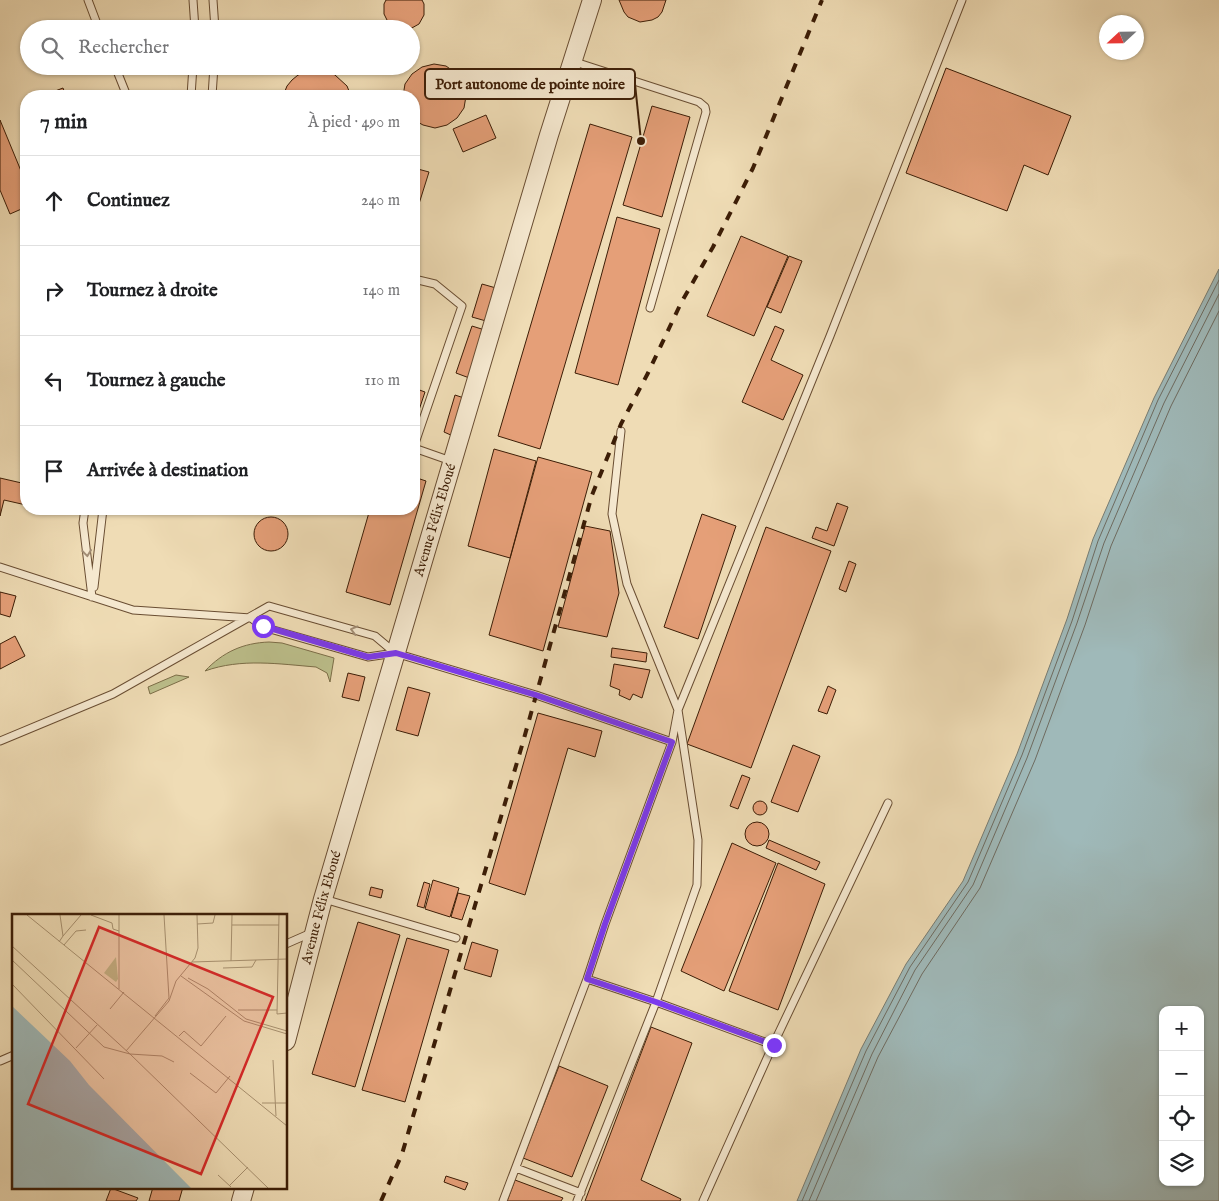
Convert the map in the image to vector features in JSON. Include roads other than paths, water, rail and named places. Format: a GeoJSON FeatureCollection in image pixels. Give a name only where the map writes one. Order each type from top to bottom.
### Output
{"type":"FeatureCollection","features":[{"type":"Feature","properties":{"kind":"street","name":"Avenue Félix Eboué"},"geometry":{"type":"LineString","coordinates":[[288,1033],[323,899],[452,461],[592,0]]}},
{"type":"Feature","properties":{"kind":"street"},"geometry":{"type":"LineString","coordinates":[[241,1201],[245,1188]]}},
{"type":"Feature","properties":{"kind":"lane"},"geometry":{"type":"LineString","coordinates":[[88,0],[96,20]]}},
{"type":"Feature","properties":{"kind":"lane"},"geometry":{"type":"LineString","coordinates":[[194,0],[195,20]]}},
{"type":"Feature","properties":{"kind":"lane"},"geometry":{"type":"LineString","coordinates":[[213,0],[214,20]]}},
{"type":"Feature","properties":{"kind":"lane"},"geometry":{"type":"LineString","coordinates":[[503,1201],[587,979],[605,924],[672,742],[678,710],[830,336],[962,0]]}},
{"type":"Feature","properties":{"kind":"lane"},"geometry":{"type":"LineString","coordinates":[[572,61],[699,102],[706,107],[650,308]]}},
{"type":"Feature","properties":{"kind":"lane"},"geometry":{"type":"LineString","coordinates":[[119,75],[125,90]]}},
{"type":"Feature","properties":{"kind":"lane"},"geometry":{"type":"LineString","coordinates":[[191,90],[192,75]]}},
{"type":"Feature","properties":{"kind":"lane"},"geometry":{"type":"LineString","coordinates":[[212,90],[213,75]]}},
{"type":"Feature","properties":{"kind":"lane"},"geometry":{"type":"LineString","coordinates":[[420,280],[435,284],[462,306],[420,429]]}},
{"type":"Feature","properties":{"kind":"lane"},"geometry":{"type":"LineString","coordinates":[[577,1201],[656,1002],[698,884],[698,840],[678,710],[627,584],[612,514],[621,430]]}},
{"type":"Feature","properties":{"kind":"lane"},"geometry":{"type":"LineString","coordinates":[[420,449],[452,461]]}},
{"type":"Feature","properties":{"kind":"lane"},"geometry":{"type":"LineString","coordinates":[[84,515],[83,523],[92,597]]}},
{"type":"Feature","properties":{"kind":"lane"},"geometry":{"type":"LineString","coordinates":[[92,597],[102,515]]}},
{"type":"Feature","properties":{"kind":"lane"},"geometry":{"type":"LineString","coordinates":[[0,567],[133,610],[251,618],[263,626],[368,657],[396,653]]}},
{"type":"Feature","properties":{"kind":"lane"},"geometry":{"type":"LineString","coordinates":[[0,741],[113,694],[251,618],[269,606],[375,636],[396,653],[536,695],[672,742]]}},
{"type":"Feature","properties":{"kind":"lane"},"geometry":{"type":"LineString","coordinates":[[703,1201],[774,1045],[888,804]]}},
{"type":"Feature","properties":{"kind":"lane"},"geometry":{"type":"LineString","coordinates":[[323,899],[456,938]]}},
{"type":"Feature","properties":{"kind":"lane"},"geometry":{"type":"LineString","coordinates":[[288,943],[315,932]]}},
{"type":"Feature","properties":{"kind":"lane"},"geometry":{"type":"LineString","coordinates":[[587,979],[774,1045]]}},
{"type":"Feature","properties":{"kind":"lane"},"geometry":{"type":"LineString","coordinates":[[0,1060],[12,1056]]}},
{"type":"Feature","properties":{"kind":"lane"},"geometry":{"type":"LineString","coordinates":[[516,1168],[581,1193]]}},
{"type":"Feature","properties":{"kind":"water"},"geometry":{"type":"Polygon","coordinates":[[[1219,269],[1219,1201],[797,1201],[861,1049],[906,964],[963,881],[1017,754],[1067,619],[1093,539],[1154,398],[1219,269]]]}},
{"type":"Feature","properties":{"kind":"railway"},"geometry":{"type":"LineString","coordinates":[[381,1201],[402,1154],[523,742],[592,495],[621,424],[648,373],[681,303],[713,247],[753,168],[822,0]]}},
{"type":"Feature","properties":{"kind":"place","name":"Port autonome de pointe noire"},"geometry":{"type":"Point","coordinates":[641,141]}}]}
